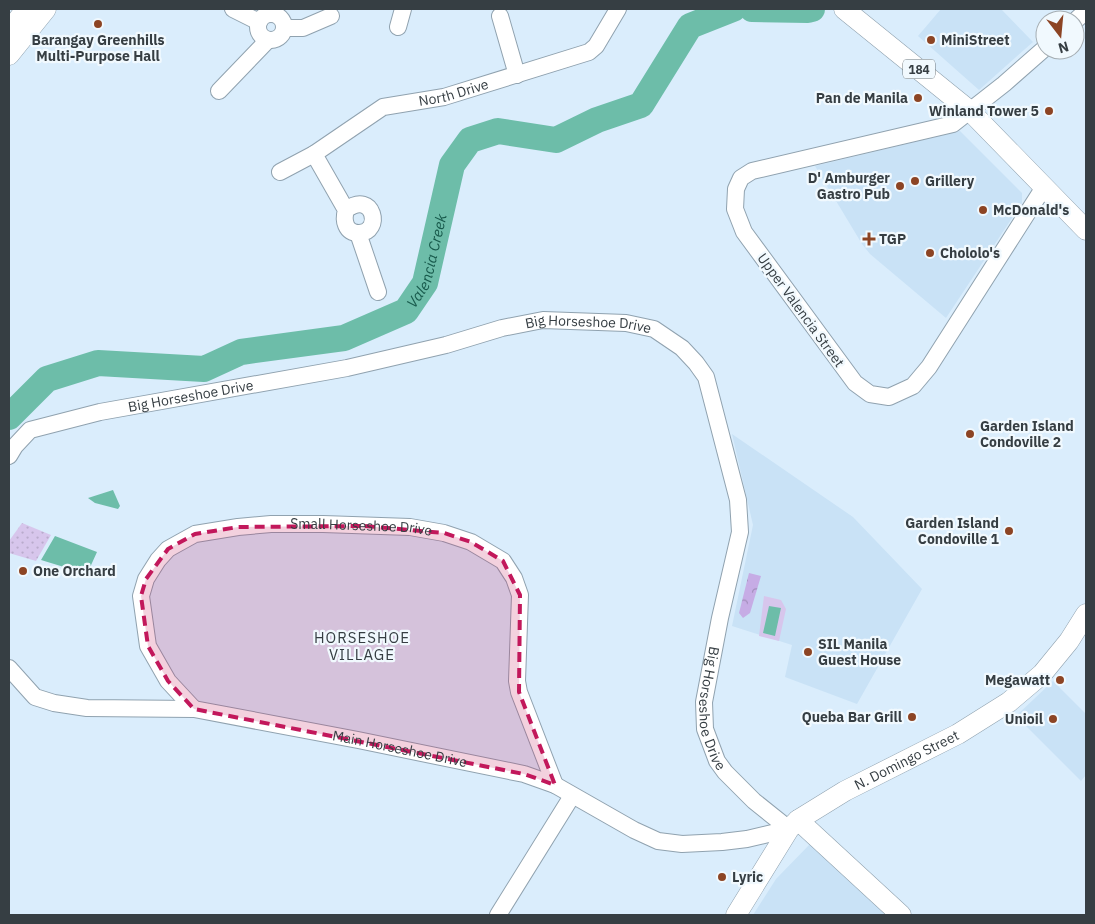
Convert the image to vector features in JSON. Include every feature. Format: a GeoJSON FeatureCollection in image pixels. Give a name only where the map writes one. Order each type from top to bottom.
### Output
{"type":"FeatureCollection","features":[{"type":"Feature","properties":{"kind":"main road"},"geometry":{"type":"LineString","coordinates":[[9,30],[26,9]]}},
{"type":"Feature","properties":{"kind":"main road"},"geometry":{"type":"LineString","coordinates":[[9,55],[46,9]]}},
{"type":"Feature","properties":{"kind":"main road","name":"184"},"geometry":{"type":"LineString","coordinates":[[844,9],[970,111],[1086,230]]}},
{"type":"Feature","properties":{"kind":"main road","name":"N. Domingo Street"},"geometry":{"type":"LineString","coordinates":[[736,915],[794,825],[845,792],[958,734],[1009,702],[1042,674],[1069,641],[1086,614]]}},
{"type":"Feature","properties":{"kind":"main road"},"geometry":{"type":"LineString","coordinates":[[794,825],[901,915]]}},
{"type":"Feature","properties":{"kind":"street"},"geometry":{"type":"LineString","coordinates":[[232,9],[259,22]]}},
{"type":"Feature","properties":{"kind":"street"},"geometry":{"type":"LineString","coordinates":[[398,27],[404,9]]}},
{"type":"Feature","properties":{"kind":"street","name":"North Drive"},"geometry":{"type":"LineString","coordinates":[[280,172],[314,154],[375,112],[384,108],[444,97],[589,52],[596,46],[618,9]]}},
{"type":"Feature","properties":{"kind":"street"},"geometry":{"type":"LineString","coordinates":[[271,14],[278,15],[283,20],[285,28],[282,35],[276,40],[268,40],[263,37],[258,28],[259,22],[264,16],[271,14]]}},
{"type":"Feature","properties":{"kind":"street"},"geometry":{"type":"LineString","coordinates":[[285,28],[303,28],[332,16]]}},
{"type":"Feature","properties":{"kind":"street"},"geometry":{"type":"LineString","coordinates":[[500,16],[517,75]]}},
{"type":"Feature","properties":{"kind":"street"},"geometry":{"type":"LineString","coordinates":[[219,91],[268,40]]}},
{"type":"Feature","properties":{"kind":"street","name":"Upper Valencia Street"},"geometry":{"type":"LineString","coordinates":[[1035,57],[953,124],[752,171],[741,178],[736,188],[735,209],[744,232],[855,383],[870,394],[889,397],[913,386],[917,382],[1044,187]]}},
{"type":"Feature","properties":{"kind":"street"},"geometry":{"type":"LineString","coordinates":[[314,154],[346,210]]}},
{"type":"Feature","properties":{"kind":"street"},"geometry":{"type":"LineString","coordinates":[[360,204],[370,208],[373,216],[372,226],[366,232],[352,232],[346,226],[344,219],[346,210],[353,205],[360,204]]}},
{"type":"Feature","properties":{"kind":"street"},"geometry":{"type":"LineString","coordinates":[[358,233],[378,292]]}},
{"type":"Feature","properties":{"kind":"street","name":"Big Horseshoe Drive"},"geometry":{"type":"LineString","coordinates":[[9,456],[15,446],[30,430],[100,412],[347,368],[544,320],[626,323],[654,329],[682,348],[696,362],[706,377],[738,500],[740,532],[720,618],[704,702],[705,729],[717,761],[725,772],[754,801],[794,825]]}},
{"type":"Feature","properties":{"kind":"street","name":"Small Horseshoe Drive"},"geometry":{"type":"LineString","coordinates":[[194,709],[168,681],[148,646],[141,596],[146,579],[158,560],[168,549],[195,534],[224,528],[271,524],[410,528],[444,533],[471,542],[503,561],[514,578],[520,595],[518,681],[520,692],[555,785]]}},
{"type":"Feature","properties":{"kind":"street","name":"Main Horseshoe Drive"},"geometry":{"type":"LineString","coordinates":[[9,668],[35,697],[54,704],[87,708],[194,709],[524,774],[555,785],[572,796],[658,841],[682,844],[722,842],[747,839],[794,825]]}},
{"type":"Feature","properties":{"kind":"street"},"geometry":{"type":"LineString","coordinates":[[498,915],[572,796]]}},
{"type":"Feature","properties":{"kind":"highlighted area"},"geometry":{"type":"Polygon","coordinates":[[[365,526],[444,533],[471,542],[503,561],[520,595],[519,692],[555,785],[524,774],[194,709],[168,681],[148,646],[141,596],[146,579],[168,549],[195,534],[238,527],[365,526]]]}},
{"type":"Feature","properties":{"kind":"shaded area"},"geometry":{"type":"Polygon","coordinates":[[[941,9],[1001,9],[1033,42],[979,90],[918,36],[941,9]]]}},
{"type":"Feature","properties":{"kind":"shaded area"},"geometry":{"type":"Polygon","coordinates":[[[960,131],[1022,193],[1022,203],[946,318],[870,254],[815,166],[960,131]]]}},
{"type":"Feature","properties":{"kind":"shaded area"},"geometry":{"type":"Polygon","coordinates":[[[732,434],[853,517],[922,589],[857,704],[785,677],[792,645],[732,626],[753,525],[732,434]]]}},
{"type":"Feature","properties":{"kind":"shaded area"},"geometry":{"type":"Polygon","coordinates":[[[113,490],[120,506],[118,509],[95,503],[88,498],[113,490]]]}},
{"type":"Feature","properties":{"kind":"shaded area"},"geometry":{"type":"Polygon","coordinates":[[[22,523],[51,535],[36,561],[9,553],[9,541],[22,523]]]}},
{"type":"Feature","properties":{"kind":"shaded area"},"geometry":{"type":"Polygon","coordinates":[[[55,536],[97,552],[87,574],[41,560],[55,536]]]}},
{"type":"Feature","properties":{"kind":"shaded area"},"geometry":{"type":"Polygon","coordinates":[[[764,596],[781,600],[786,609],[779,641],[759,636],[764,596]]]}},
{"type":"Feature","properties":{"kind":"shaded area"},"geometry":{"type":"Polygon","coordinates":[[[769,606],[781,608],[775,636],[763,633],[769,606]]]}},
{"type":"Feature","properties":{"kind":"shaded area"},"geometry":{"type":"Polygon","coordinates":[[[1053,681],[1086,714],[1086,775],[1081,781],[1016,716],[1053,681]]]}},
{"type":"Feature","properties":{"kind":"shaded area"},"geometry":{"type":"Polygon","coordinates":[[[810,844],[859,887],[885,915],[753,915],[776,879],[810,844]]]}},
{"type":"Feature","properties":{"kind":"green space"},"geometry":{"type":"Polygon","coordinates":[[[749,573],[761,576],[750,613],[743,618],[739,613],[749,573]]]}},
{"type":"Feature","properties":{"kind":"waterway","name":"Valencia Creek"},"geometry":{"type":"LineString","coordinates":[[9,417],[47,379],[98,363],[204,369],[241,352],[344,338],[406,311],[425,283],[452,165],[470,140],[498,131],[556,140],[597,120],[641,105],[690,26],[733,9]]}},
{"type":"Feature","properties":{"kind":"waterway","name":"Valencia Creek"},"geometry":{"type":"LineString","coordinates":[[752,9],[812,9]]}},
{"type":"Feature","properties":{"kind":"place","name":"Barangay Greenhills Multi-Purpose Hall"},"geometry":{"type":"Point","coordinates":[98,24]}},
{"type":"Feature","properties":{"kind":"place","name":"MiniStreet"},"geometry":{"type":"Point","coordinates":[931,40]}},
{"type":"Feature","properties":{"kind":"place","name":"Pan de Manila"},"geometry":{"type":"Point","coordinates":[918,98]}},
{"type":"Feature","properties":{"kind":"place","name":"Winland Tower 5"},"geometry":{"type":"Point","coordinates":[1049,111]}},
{"type":"Feature","properties":{"kind":"place","name":"Grillery"},"geometry":{"type":"Point","coordinates":[915,181]}},
{"type":"Feature","properties":{"kind":"place","name":"D' Amburger Gastro Pub"},"geometry":{"type":"Point","coordinates":[900,186]}},
{"type":"Feature","properties":{"kind":"place","name":"McDonald's"},"geometry":{"type":"Point","coordinates":[983,210]}},
{"type":"Feature","properties":{"kind":"place","name":"TGP"},"geometry":{"type":"Point","coordinates":[869,239]}},
{"type":"Feature","properties":{"kind":"place","name":"Chololo's"},"geometry":{"type":"Point","coordinates":[930,253]}},
{"type":"Feature","properties":{"kind":"place","name":"Garden Island Condoville 2"},"geometry":{"type":"Point","coordinates":[970,434]}},
{"type":"Feature","properties":{"kind":"place","name":"Garden Island Condoville 1"},"geometry":{"type":"Point","coordinates":[1009,531]}},
{"type":"Feature","properties":{"kind":"place","name":"One Orchard"},"geometry":{"type":"Point","coordinates":[23,571]}},
{"type":"Feature","properties":{"kind":"place","name":"SIL Manila Guest House"},"geometry":{"type":"Point","coordinates":[808,652]}},
{"type":"Feature","properties":{"kind":"place","name":"Megawatt"},"geometry":{"type":"Point","coordinates":[1060,680]}},
{"type":"Feature","properties":{"kind":"place","name":"Queba Bar Grill"},"geometry":{"type":"Point","coordinates":[912,717]}},
{"type":"Feature","properties":{"kind":"place","name":"Unioil"},"geometry":{"type":"Point","coordinates":[1053,719]}},
{"type":"Feature","properties":{"kind":"place","name":"Lyric"},"geometry":{"type":"Point","coordinates":[722,877]}},
{"type":"Feature","properties":{"kind":"district","name":"HORSESHOE VILLAGE"},"geometry":{"type":"Point","coordinates":[362,646]}}]}
